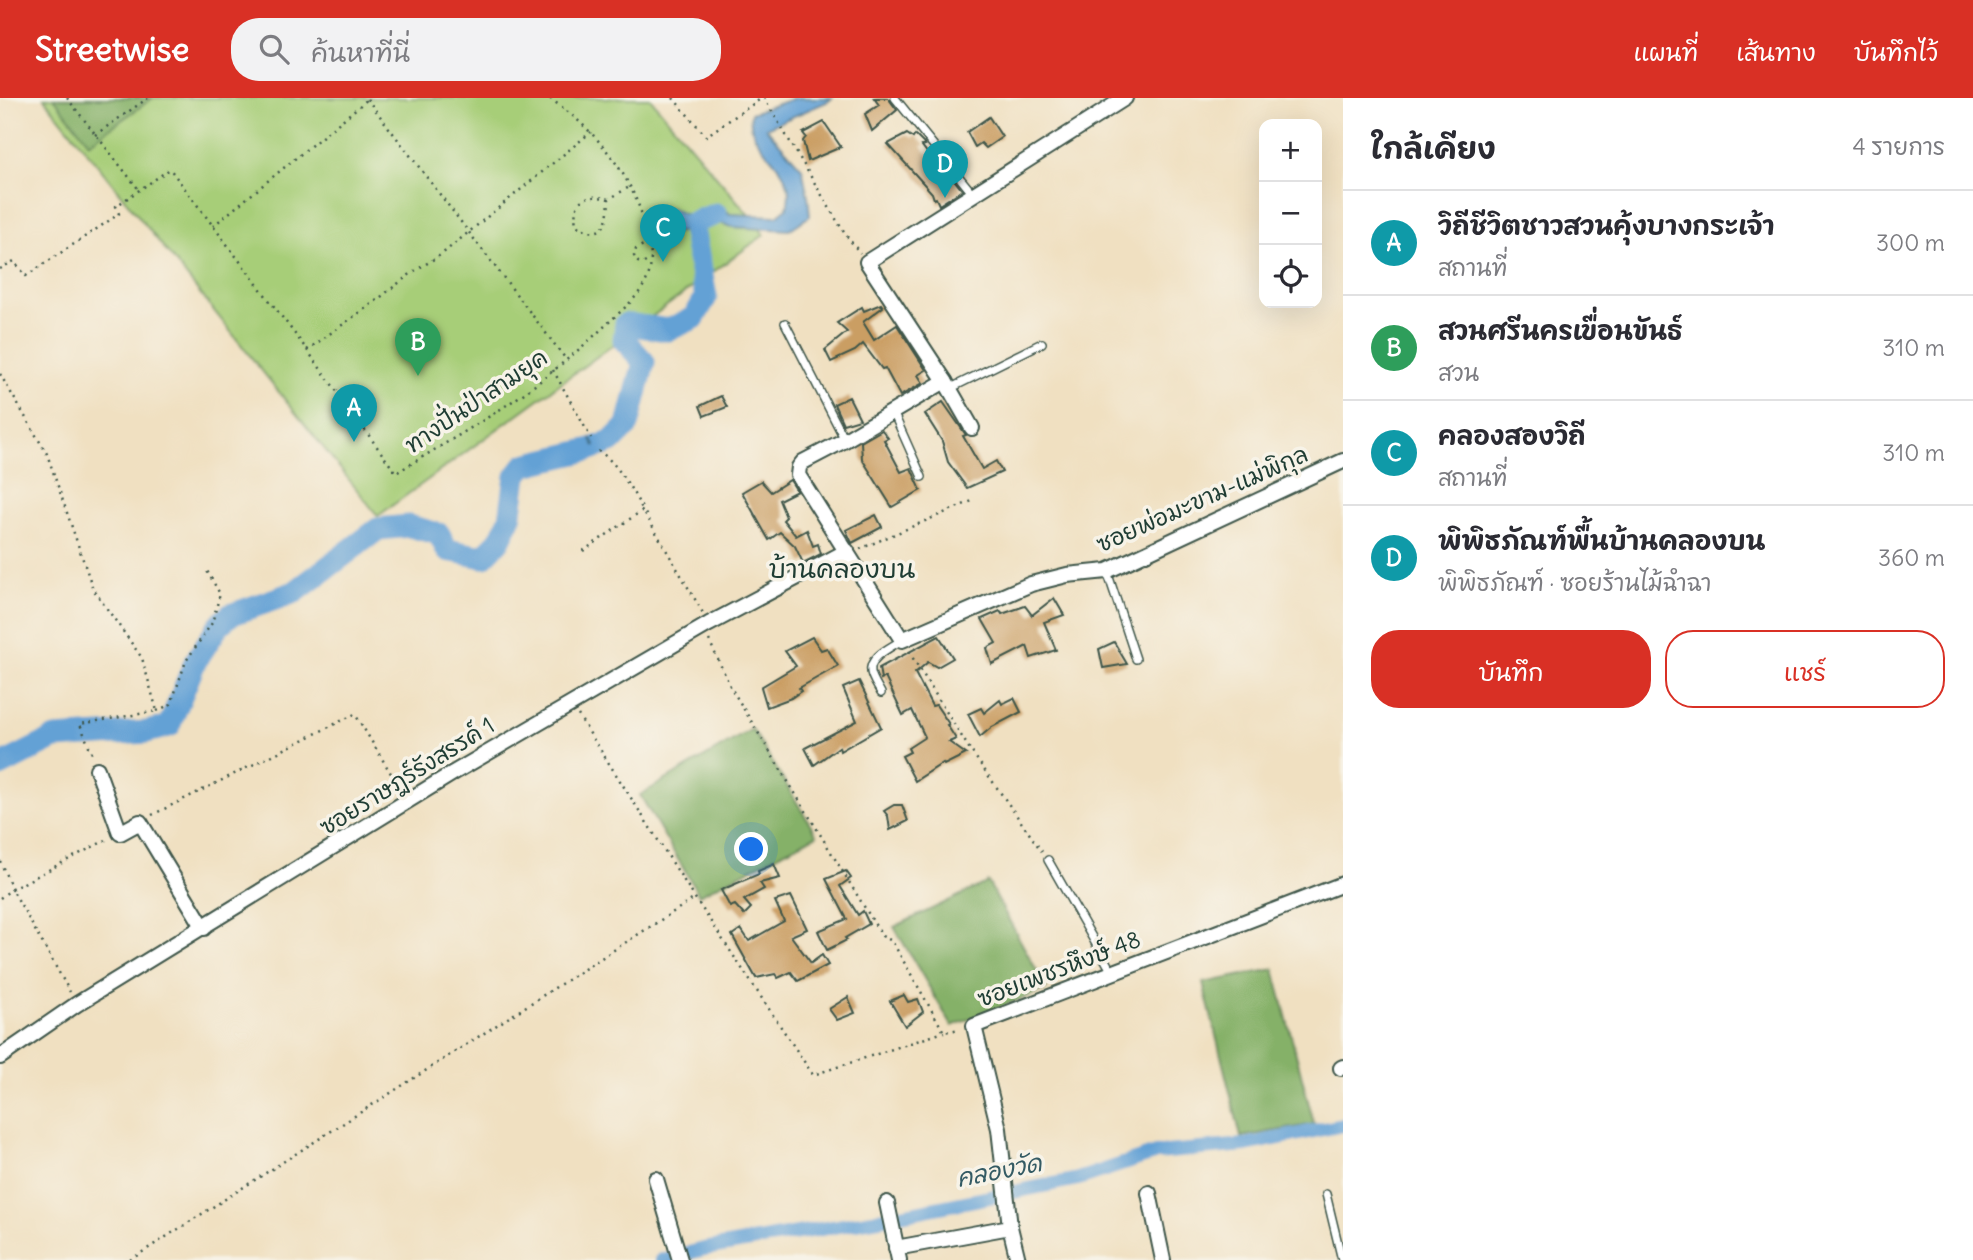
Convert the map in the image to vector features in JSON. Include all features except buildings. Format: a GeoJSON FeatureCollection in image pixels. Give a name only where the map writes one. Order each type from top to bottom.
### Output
{"type":"FeatureCollection","features":[{"type":"Feature","properties":{"kind":"street"},"geometry":{"type":"LineString","coordinates":[[972,428],[867,262],[1125,98]]}},
{"type":"Feature","properties":{"kind":"street"},"geometry":{"type":"LineString","coordinates":[[902,640],[798,475],[799,467],[803,462],[893,412],[947,385]]}},
{"type":"Feature","properties":{"kind":"street","name":"ซอยพ่อมะขาม-แม่พิกุล"},"geometry":{"type":"LineString","coordinates":[[902,640],[1031,584],[1067,575],[1107,571],[1343,461]]}},
{"type":"Feature","properties":{"kind":"street","name":"ซอยราษฎร์รังสรรค์ 1"},"geometry":{"type":"LineString","coordinates":[[0,1057],[77,1004],[570,703],[706,625],[848,553]]}},
{"type":"Feature","properties":{"kind":"street"},"geometry":{"type":"LineString","coordinates":[[97,769],[120,833],[140,821],[204,928]]}},
{"type":"Feature","properties":{"kind":"street","name":"ซอยเพชรหึงษ์ 48"},"geometry":{"type":"LineString","coordinates":[[1018,1260],[1010,1227],[999,1129],[974,1026],[1343,884]]}},
{"type":"Feature","properties":{"kind":"street"},"geometry":{"type":"LineString","coordinates":[[656,1179],[680,1260]]}},
{"type":"Feature","properties":{"kind":"street"},"geometry":{"type":"LineString","coordinates":[[1149,1193],[1163,1260]]}},
{"type":"Feature","properties":{"kind":"street"},"geometry":{"type":"LineString","coordinates":[[887,1203],[896,1250],[1010,1227]]}},
{"type":"Feature","properties":{"kind":"lane"},"geometry":{"type":"LineString","coordinates":[[895,98],[974,194]]}},
{"type":"Feature","properties":{"kind":"lane"},"geometry":{"type":"LineString","coordinates":[[785,323],[845,440]]}},
{"type":"Feature","properties":{"kind":"lane"},"geometry":{"type":"LineString","coordinates":[[947,385],[1041,343]]}},
{"type":"Feature","properties":{"kind":"lane"},"geometry":{"type":"LineString","coordinates":[[893,412],[922,477]]}},
{"type":"Feature","properties":{"kind":"lane"},"geometry":{"type":"LineString","coordinates":[[1107,571],[1136,659]]}},
{"type":"Feature","properties":{"kind":"lane"},"geometry":{"type":"LineString","coordinates":[[881,693],[870,671],[871,664],[902,640]]}},
{"type":"Feature","properties":{"kind":"lane"},"geometry":{"type":"LineString","coordinates":[[1048,860],[1113,974]]}},
{"type":"Feature","properties":{"kind":"lane"},"geometry":{"type":"LineString","coordinates":[[1326,1194],[1342,1260]]}},
{"type":"Feature","properties":{"kind":"path"},"geometry":{"type":"LineString","coordinates":[[0,269],[14,261],[26,276],[119,214],[116,206],[140,191],[66,98]]}},
{"type":"Feature","properties":{"kind":"path"},"geometry":{"type":"LineString","coordinates":[[95,135],[148,98]]}},
{"type":"Feature","properties":{"kind":"path","name":"ทางปั่นป่าสามยุค"},"geometry":{"type":"LineString","coordinates":[[140,191],[170,169],[396,473],[527,391],[630,302],[647,280],[650,247],[645,221],[628,178],[592,132],[550,98]]}},
{"type":"Feature","properties":{"kind":"path"},"geometry":{"type":"LineString","coordinates":[[673,98],[706,136],[763,98],[845,234],[867,262]]}},
{"type":"Feature","properties":{"kind":"path"},"geometry":{"type":"LineString","coordinates":[[213,226],[368,99],[566,359]]}},
{"type":"Feature","properties":{"kind":"path"},"geometry":{"type":"LineString","coordinates":[[307,350],[413,272],[442,254],[592,132]]}},
{"type":"Feature","properties":{"kind":"path"},"geometry":{"type":"LineString","coordinates":[[609,199],[607,221],[602,229],[595,232],[585,231],[576,225],[574,213],[577,205],[585,199],[595,195],[609,199],[631,187]]}},
{"type":"Feature","properties":{"kind":"path"},"geometry":{"type":"LineString","coordinates":[[650,247],[643,245],[636,249],[634,256],[638,262],[651,259]]}},
{"type":"Feature","properties":{"kind":"path"},"geometry":{"type":"LineString","coordinates":[[553,370],[591,438]]}},
{"type":"Feature","properties":{"kind":"path"},"geometry":{"type":"LineString","coordinates":[[0,374],[47,454],[93,589],[142,658],[157,711]]}},
{"type":"Feature","properties":{"kind":"path"},"geometry":{"type":"LineString","coordinates":[[598,451],[617,467],[643,510],[706,625],[731,688],[882,936],[892,940],[944,1032]]}},
{"type":"Feature","properties":{"kind":"path"},"geometry":{"type":"LineString","coordinates":[[848,553],[972,501]]}},
{"type":"Feature","properties":{"kind":"path"},"geometry":{"type":"LineString","coordinates":[[583,551],[643,510]]}},
{"type":"Feature","properties":{"kind":"path"},"geometry":{"type":"LineString","coordinates":[[97,769],[80,724],[157,711],[172,704],[186,661],[212,623],[220,594],[206,569]]}},
{"type":"Feature","properties":{"kind":"path"},"geometry":{"type":"LineString","coordinates":[[902,640],[969,748],[1048,860]]}},
{"type":"Feature","properties":{"kind":"path"},"geometry":{"type":"LineString","coordinates":[[570,703],[813,1075],[944,1032],[974,1026]]}},
{"type":"Feature","properties":{"kind":"path"},"geometry":{"type":"LineString","coordinates":[[140,821],[355,714],[408,802]]}},
{"type":"Feature","properties":{"kind":"path"},"geometry":{"type":"LineString","coordinates":[[0,898],[12,889],[120,833]]}},
{"type":"Feature","properties":{"kind":"path"},"geometry":{"type":"LineString","coordinates":[[0,861],[12,889],[77,1004]]}},
{"type":"Feature","properties":{"kind":"path"},"geometry":{"type":"LineString","coordinates":[[130,1260],[695,898]]}},
{"type":"Feature","properties":{"kind":"green space"},"geometry":{"type":"Polygon","coordinates":[[[44,98],[650,98],[749,215],[730,214],[720,205],[693,218],[670,208],[657,207],[654,220],[668,235],[718,222],[732,227],[760,229],[764,235],[378,516],[44,98]]]}},
{"type":"Feature","properties":{"kind":"green space"},"geometry":{"type":"Polygon","coordinates":[[[54,98],[153,98],[89,143],[54,98]]]}},
{"type":"Feature","properties":{"kind":"green space"},"geometry":{"type":"Polygon","coordinates":[[[752,729],[817,835],[699,895],[640,795],[752,729]]]}},
{"type":"Feature","properties":{"kind":"green space"},"geometry":{"type":"Polygon","coordinates":[[[988,882],[1047,989],[952,1026],[894,927],[988,882]]]}},
{"type":"Feature","properties":{"kind":"green space"},"geometry":{"type":"Polygon","coordinates":[[[1274,969],[1314,1124],[1241,1137],[1203,983],[1274,969]]]}},
{"type":"Feature","properties":{"kind":"water"},"geometry":{"type":"Polygon","coordinates":[[[795,98],[832,98],[766,128],[802,168],[810,216],[789,230],[732,227],[718,222],[668,235],[654,220],[656,207],[670,208],[693,218],[720,205],[730,214],[749,215],[777,216],[787,208],[789,191],[786,180],[754,135],[751,113],[795,98]]]}},
{"type":"Feature","properties":{"kind":"waterway"},"geometry":{"type":"LineString","coordinates":[[0,766],[55,738],[147,732],[169,726],[195,662],[219,625],[230,615],[295,592],[378,529],[409,526],[439,534],[447,550],[483,557],[499,541],[510,519],[516,476],[525,465],[611,442],[628,425],[644,362],[624,340],[626,324],[668,330],[694,318],[706,297],[692,223],[716,214]]}},
{"type":"Feature","properties":{"kind":"waterway","name":"คลองวัด"},"geometry":{"type":"LineString","coordinates":[[662,1260],[704,1249],[896,1216],[1078,1179],[1156,1153],[1245,1145],[1343,1125]]}},
{"type":"Feature","properties":{"kind":"ferry route"},"geometry":{"type":"LineString","coordinates":[[591,438],[598,451]]}},
{"type":"Feature","properties":{"kind":"place","name":"พิพิธภัณฑ์พื้นบ้านคลองบน"},"geometry":{"type":"Point","coordinates":[945,198]}},
{"type":"Feature","properties":{"kind":"place","name":"คลองสองวิถี"},"geometry":{"type":"Point","coordinates":[663,262]}},
{"type":"Feature","properties":{"kind":"place","name":"สวนศรีนครเขื่อนขันธ์"},"geometry":{"type":"Point","coordinates":[418,376]}},
{"type":"Feature","properties":{"kind":"place","name":"วิถีชีวิตชาวสวนคุ้งบางกระเจ้า"},"geometry":{"type":"Point","coordinates":[354,442]}},
{"type":"Feature","properties":{"kind":"district","name":"บ้านคลองบน"},"geometry":{"type":"Point","coordinates":[842,569]}}]}
